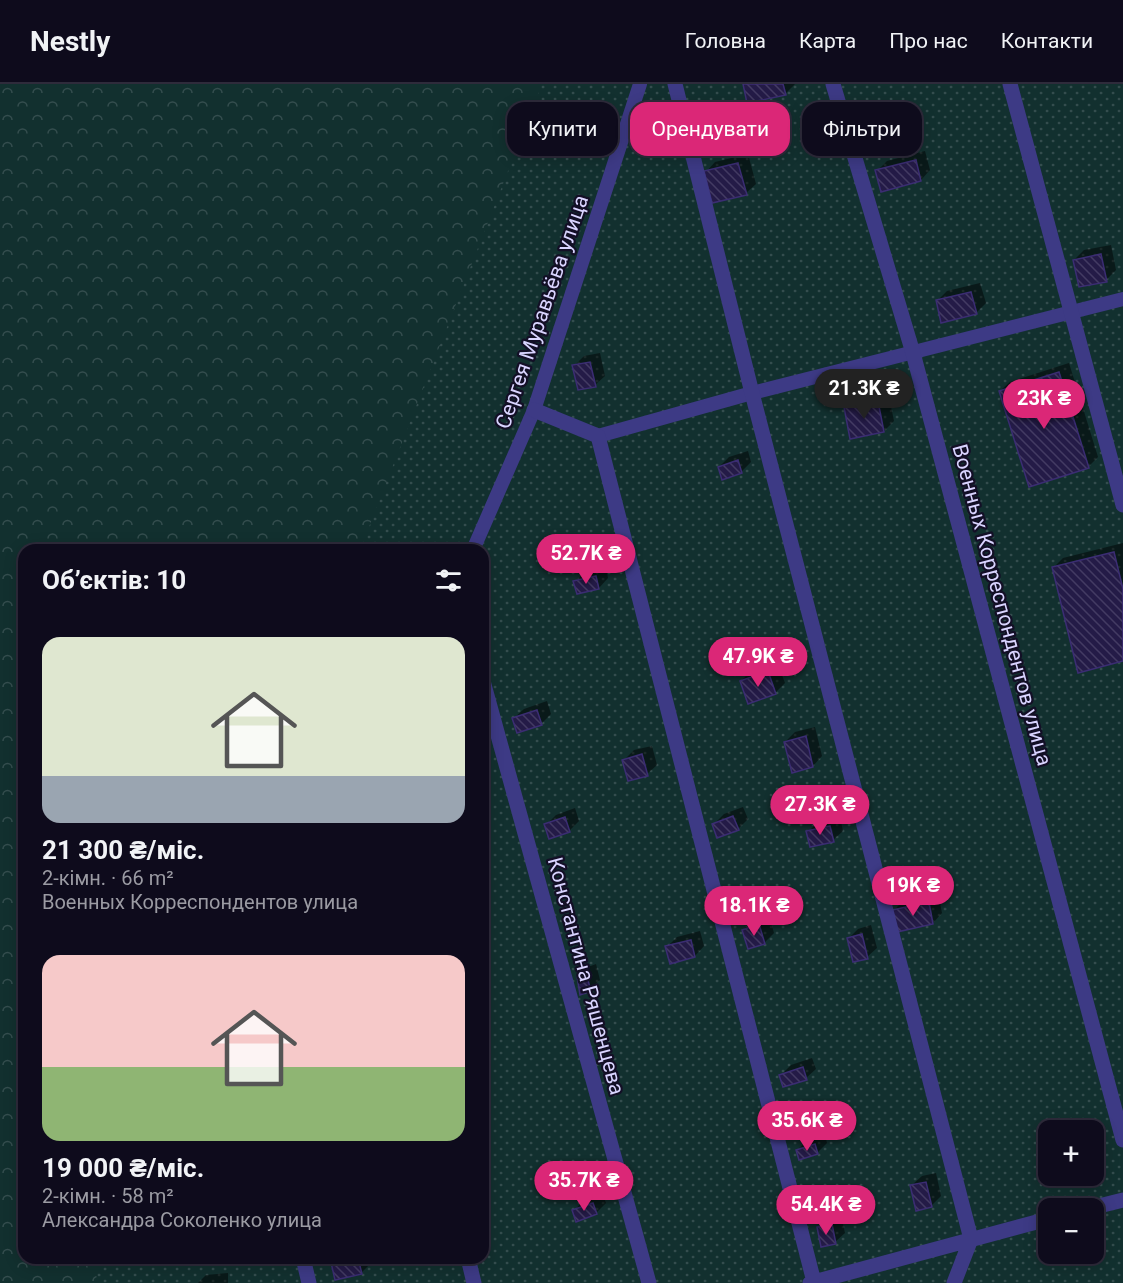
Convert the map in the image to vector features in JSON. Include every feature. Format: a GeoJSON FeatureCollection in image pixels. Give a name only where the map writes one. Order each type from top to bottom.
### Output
{"type":"FeatureCollection","features":[{"type":"Feature","properties":{"kind":"street"},"geometry":{"type":"LineString","coordinates":[[675,84],[752,393],[971,1239],[954,1283]]}},
{"type":"Feature","properties":{"kind":"street","name":"Военных Корреспондентов улица"},"geometry":{"type":"LineString","coordinates":[[833,84],[913,354],[1123,1140]]}},
{"type":"Feature","properties":{"kind":"street"},"geometry":{"type":"LineString","coordinates":[[1010,84],[1123,505]]}},
{"type":"Feature","properties":{"kind":"street"},"geometry":{"type":"LineString","coordinates":[[534,410],[597,436],[812,1282],[1038,1222]]}},
{"type":"Feature","properties":{"kind":"street","name":"Константина Ряшенцева"},"geometry":{"type":"LineString","coordinates":[[489,703],[649,1283]]}},
{"type":"Feature","properties":{"kind":"street"},"geometry":{"type":"LineString","coordinates":[[1104,1205],[1123,1200]]}},
{"type":"Feature","properties":{"kind":"street"},"geometry":{"type":"LineString","coordinates":[[304,1264],[309,1283]]}},
{"type":"Feature","properties":{"kind":"street"},"geometry":{"type":"LineString","coordinates":[[469,1264],[474,1283]]}},
{"type":"Feature","properties":{"kind":"lane","name":"Сергея Муравьёва улица"},"geometry":{"type":"LineString","coordinates":[[476,544],[534,410],[640,84]]}},
{"type":"Feature","properties":{"kind":"lane"},"geometry":{"type":"LineString","coordinates":[[597,436],[752,393],[1072,314],[1123,299]]}},
{"type":"Feature","properties":{"kind":"green space"},"geometry":{"type":"Polygon","coordinates":[[[0,84],[542,84],[535,102],[507,102],[507,156],[514,156],[362,544],[18,544],[18,1264],[95,1264],[97,1283],[0,1283],[0,84]]]}},
{"type":"Feature","properties":{"kind":"green space"},"geometry":{"type":"Polygon","coordinates":[[[528,84],[1123,84],[1123,1283],[77,1283],[83,1264],[489,1264],[489,544],[353,544],[507,139],[507,156],[618,156],[618,102],[521,102],[528,84]]]}},
{"type":"Feature","properties":{"kind":"building"},"geometry":{"type":"Polygon","coordinates":[[[743,84],[783,84],[786,95],[747,102],[743,84]]]}},
{"type":"Feature","properties":{"kind":"building"},"geometry":{"type":"Polygon","coordinates":[[[916,160],[921,181],[881,192],[875,170],[916,160]]]}},
{"type":"Feature","properties":{"kind":"building"},"geometry":{"type":"Polygon","coordinates":[[[738,163],[747,195],[712,203],[704,171],[738,163]]]}},
{"type":"Feature","properties":{"kind":"building"},"geometry":{"type":"Polygon","coordinates":[[[1101,254],[1107,282],[1079,287],[1073,260],[1101,254]]]}},
{"type":"Feature","properties":{"kind":"building"},"geometry":{"type":"Polygon","coordinates":[[[971,292],[977,314],[941,323],[936,300],[971,292]]]}},
{"type":"Feature","properties":{"kind":"building"},"geometry":{"type":"Polygon","coordinates":[[[590,362],[596,387],[578,390],[572,365],[590,362]]]}},
{"type":"Feature","properties":{"kind":"building"},"geometry":{"type":"Polygon","coordinates":[[[1059,372],[1089,468],[1029,487],[999,391],[1059,372]]]}},
{"type":"Feature","properties":{"kind":"building"},"geometry":{"type":"Polygon","coordinates":[[[878,401],[884,432],[850,439],[844,407],[878,401]]]}},
{"type":"Feature","properties":{"kind":"building"},"geometry":{"type":"Polygon","coordinates":[[[738,460],[742,473],[722,480],[718,467],[738,460]]]}},
{"type":"Feature","properties":{"kind":"building"},"geometry":{"type":"Polygon","coordinates":[[[1114,552],[1123,589],[1123,661],[1078,673],[1052,567],[1114,552]]]}},
{"type":"Feature","properties":{"kind":"building"},"geometry":{"type":"Polygon","coordinates":[[[596,576],[599,589],[577,594],[573,581],[596,576]]]}},
{"type":"Feature","properties":{"kind":"building"},"geometry":{"type":"Polygon","coordinates":[[[768,671],[776,694],[748,704],[740,681],[768,671]]]}},
{"type":"Feature","properties":{"kind":"building"},"geometry":{"type":"Polygon","coordinates":[[[537,710],[542,725],[517,733],[512,718],[537,710]]]}},
{"type":"Feature","properties":{"kind":"building"},"geometry":{"type":"Polygon","coordinates":[[[806,736],[813,767],[792,773],[784,742],[806,736]]]}},
{"type":"Feature","properties":{"kind":"building"},"geometry":{"type":"Polygon","coordinates":[[[642,754],[648,776],[628,781],[622,760],[642,754]]]}},
{"type":"Feature","properties":{"kind":"building"},"geometry":{"type":"Polygon","coordinates":[[[733,816],[739,830],[717,838],[712,824],[733,816]]]}},
{"type":"Feature","properties":{"kind":"building"},"geometry":{"type":"Polygon","coordinates":[[[565,817],[570,832],[549,839],[544,824],[565,817]]]}},
{"type":"Feature","properties":{"kind":"building"},"geometry":{"type":"Polygon","coordinates":[[[830,826],[834,842],[810,847],[806,831],[830,826]]]}},
{"type":"Feature","properties":{"kind":"building"},"geometry":{"type":"Polygon","coordinates":[[[929,902],[933,924],[897,932],[892,910],[929,902]]]}},
{"type":"Feature","properties":{"kind":"building"},"geometry":{"type":"Polygon","coordinates":[[[759,924],[765,944],[748,949],[742,930],[759,924]]]}},
{"type":"Feature","properties":{"kind":"building"},"geometry":{"type":"Polygon","coordinates":[[[862,934],[868,959],[853,962],[847,938],[862,934]]]}},
{"type":"Feature","properties":{"kind":"building"},"geometry":{"type":"Polygon","coordinates":[[[691,940],[695,957],[670,964],[665,946],[691,940]]]}},
{"type":"Feature","properties":{"kind":"building"},"geometry":{"type":"Polygon","coordinates":[[[586,973],[591,991],[580,995],[577,976],[586,973]]]}},
{"type":"Feature","properties":{"kind":"building"},"geometry":{"type":"Polygon","coordinates":[[[803,1067],[807,1080],[783,1087],[779,1075],[803,1067]]]}},
{"type":"Feature","properties":{"kind":"building"},"geometry":{"type":"Polygon","coordinates":[[[815,1144],[818,1154],[799,1160],[796,1150],[815,1144]]]}},
{"type":"Feature","properties":{"kind":"building"},"geometry":{"type":"Polygon","coordinates":[[[926,1182],[932,1207],[916,1211],[910,1185],[926,1182]]]}},
{"type":"Feature","properties":{"kind":"building"},"geometry":{"type":"Polygon","coordinates":[[[593,1203],[597,1214],[576,1222],[572,1210],[593,1203]]]}},
{"type":"Feature","properties":{"kind":"building"},"geometry":{"type":"Polygon","coordinates":[[[832,1224],[836,1244],[821,1247],[817,1227],[832,1224]]]}},
{"type":"Feature","properties":{"kind":"building"},"geometry":{"type":"Polygon","coordinates":[[[331,1264],[360,1264],[362,1274],[335,1280],[331,1264]]]}}]}
